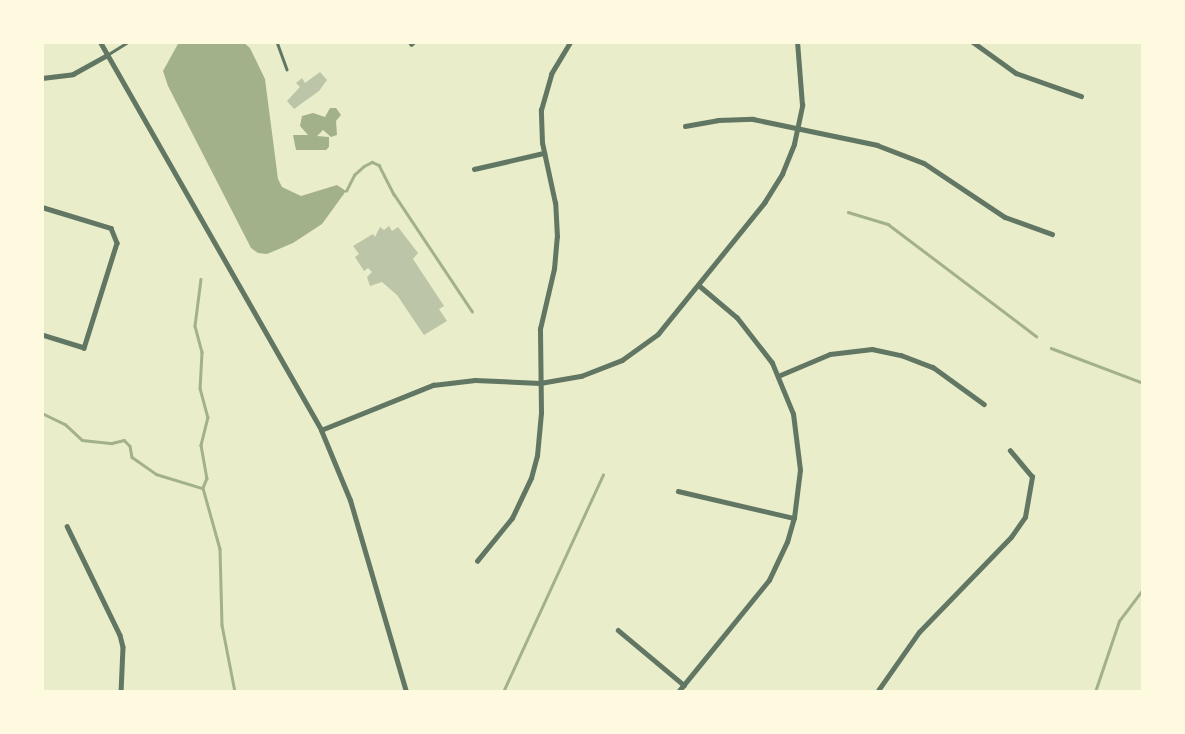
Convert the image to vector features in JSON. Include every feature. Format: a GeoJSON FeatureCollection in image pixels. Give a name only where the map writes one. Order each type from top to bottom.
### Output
{"type":"FeatureCollection","features":[{"type":"Feature","properties":{"kind":"street"},"geometry":{"type":"LineString","coordinates":[[100,42],[321,430],[350,500],[406,692]]}},
{"type":"Feature","properties":{"kind":"street"},"geometry":{"type":"LineString","coordinates":[[478,561],[509,524],[531,478],[541,433],[540,329],[554,269],[557,237],[555,203],[544,153],[541,121],[543,97],[556,62],[570,42]]}},
{"type":"Feature","properties":{"kind":"street"},"geometry":{"type":"LineString","coordinates":[[321,430],[433,385],[475,380],[540,383],[581,376],[622,360],[658,334],[699,286],[772,191],[788,160],[798,128],[802,82],[797,42]]}},
{"type":"Feature","properties":{"kind":"street"},"geometry":{"type":"LineString","coordinates":[[973,42],[1016,73],[1081,96]]}},
{"type":"Feature","properties":{"kind":"street"},"geometry":{"type":"LineString","coordinates":[[42,78],[73,74],[107,55]]}},
{"type":"Feature","properties":{"kind":"street"},"geometry":{"type":"LineString","coordinates":[[685,127],[741,118],[798,128],[907,155],[941,173],[986,207],[1052,234]]}},
{"type":"Feature","properties":{"kind":"street"},"geometry":{"type":"LineString","coordinates":[[474,169],[544,153]]}},
{"type":"Feature","properties":{"kind":"street"},"geometry":{"type":"LineString","coordinates":[[42,207],[111,228],[117,243],[84,348],[42,335]]}},
{"type":"Feature","properties":{"kind":"street"},"geometry":{"type":"LineString","coordinates":[[678,692],[769,580],[787,542],[794,518],[800,470],[797,434],[778,376],[746,328],[699,286]]}},
{"type":"Feature","properties":{"kind":"street"},"geometry":{"type":"LineString","coordinates":[[778,376],[830,354],[872,349],[901,355],[933,367],[984,404]]}},
{"type":"Feature","properties":{"kind":"street"},"geometry":{"type":"LineString","coordinates":[[877,692],[919,632],[1011,537],[1025,517],[1032,477],[1010,451]]}},
{"type":"Feature","properties":{"kind":"street"},"geometry":{"type":"LineString","coordinates":[[678,491],[794,518]]}},
{"type":"Feature","properties":{"kind":"street"},"geometry":{"type":"LineString","coordinates":[[67,526],[120,635],[123,647],[121,692]]}},
{"type":"Feature","properties":{"kind":"street"},"geometry":{"type":"LineString","coordinates":[[618,630],[684,685]]}},
{"type":"Feature","properties":{"kind":"lane"},"geometry":{"type":"LineString","coordinates":[[107,55],[128,42]]}},
{"type":"Feature","properties":{"kind":"lane"},"geometry":{"type":"LineString","coordinates":[[277,42],[287,69]]}},
{"type":"Feature","properties":{"kind":"shaded area"},"geometry":{"type":"Polygon","coordinates":[[[179,42],[243,42],[250,48],[265,79],[278,179],[282,187],[301,196],[337,185],[346,191],[322,224],[293,243],[267,254],[258,253],[251,248],[168,86],[163,71],[179,42]]]}},
{"type":"Feature","properties":{"kind":"shaded area"},"geometry":{"type":"Polygon","coordinates":[[[330,108],[336,108],[341,115],[336,121],[337,135],[331,137],[323,130],[317,136],[329,137],[329,147],[326,150],[296,150],[293,135],[308,135],[300,126],[302,116],[313,113],[325,117],[330,108]]]}},
{"type":"Feature","properties":{"kind":"building"},"geometry":{"type":"Polygon","coordinates":[[[320,72],[327,80],[319,91],[294,109],[287,101],[300,87],[296,83],[302,78],[305,83],[320,72]]]}},
{"type":"Feature","properties":{"kind":"building"},"geometry":{"type":"Polygon","coordinates":[[[389,226],[392,231],[398,227],[418,253],[413,259],[444,306],[439,309],[447,321],[424,335],[397,295],[382,282],[370,286],[367,277],[372,272],[368,268],[364,271],[355,257],[359,254],[353,246],[373,234],[375,237],[380,227],[384,230],[389,226]]]}},
{"type":"Feature","properties":{"kind":"waterway"},"geometry":{"type":"LineString","coordinates":[[346,191],[354,175],[364,166],[372,162],[379,165],[394,194],[472,311]]}},
{"type":"Feature","properties":{"kind":"waterway"},"geometry":{"type":"LineString","coordinates":[[848,212],[888,224],[1036,336]]}},
{"type":"Feature","properties":{"kind":"waterway"},"geometry":{"type":"LineString","coordinates":[[201,279],[195,326],[202,352],[200,388],[208,417],[201,445],[207,478],[203,488],[220,549],[222,625],[235,692]]}},
{"type":"Feature","properties":{"kind":"waterway"},"geometry":{"type":"LineString","coordinates":[[1051,348],[1143,383]]}},
{"type":"Feature","properties":{"kind":"waterway"},"geometry":{"type":"LineString","coordinates":[[42,413],[65,424],[82,440],[112,443],[124,440],[130,446],[132,457],[156,474],[202,488]]}},
{"type":"Feature","properties":{"kind":"waterway"},"geometry":{"type":"LineString","coordinates":[[503,692],[603,475]]}},
{"type":"Feature","properties":{"kind":"waterway"},"geometry":{"type":"LineString","coordinates":[[1095,692],[1119,621],[1143,589]]}}]}
